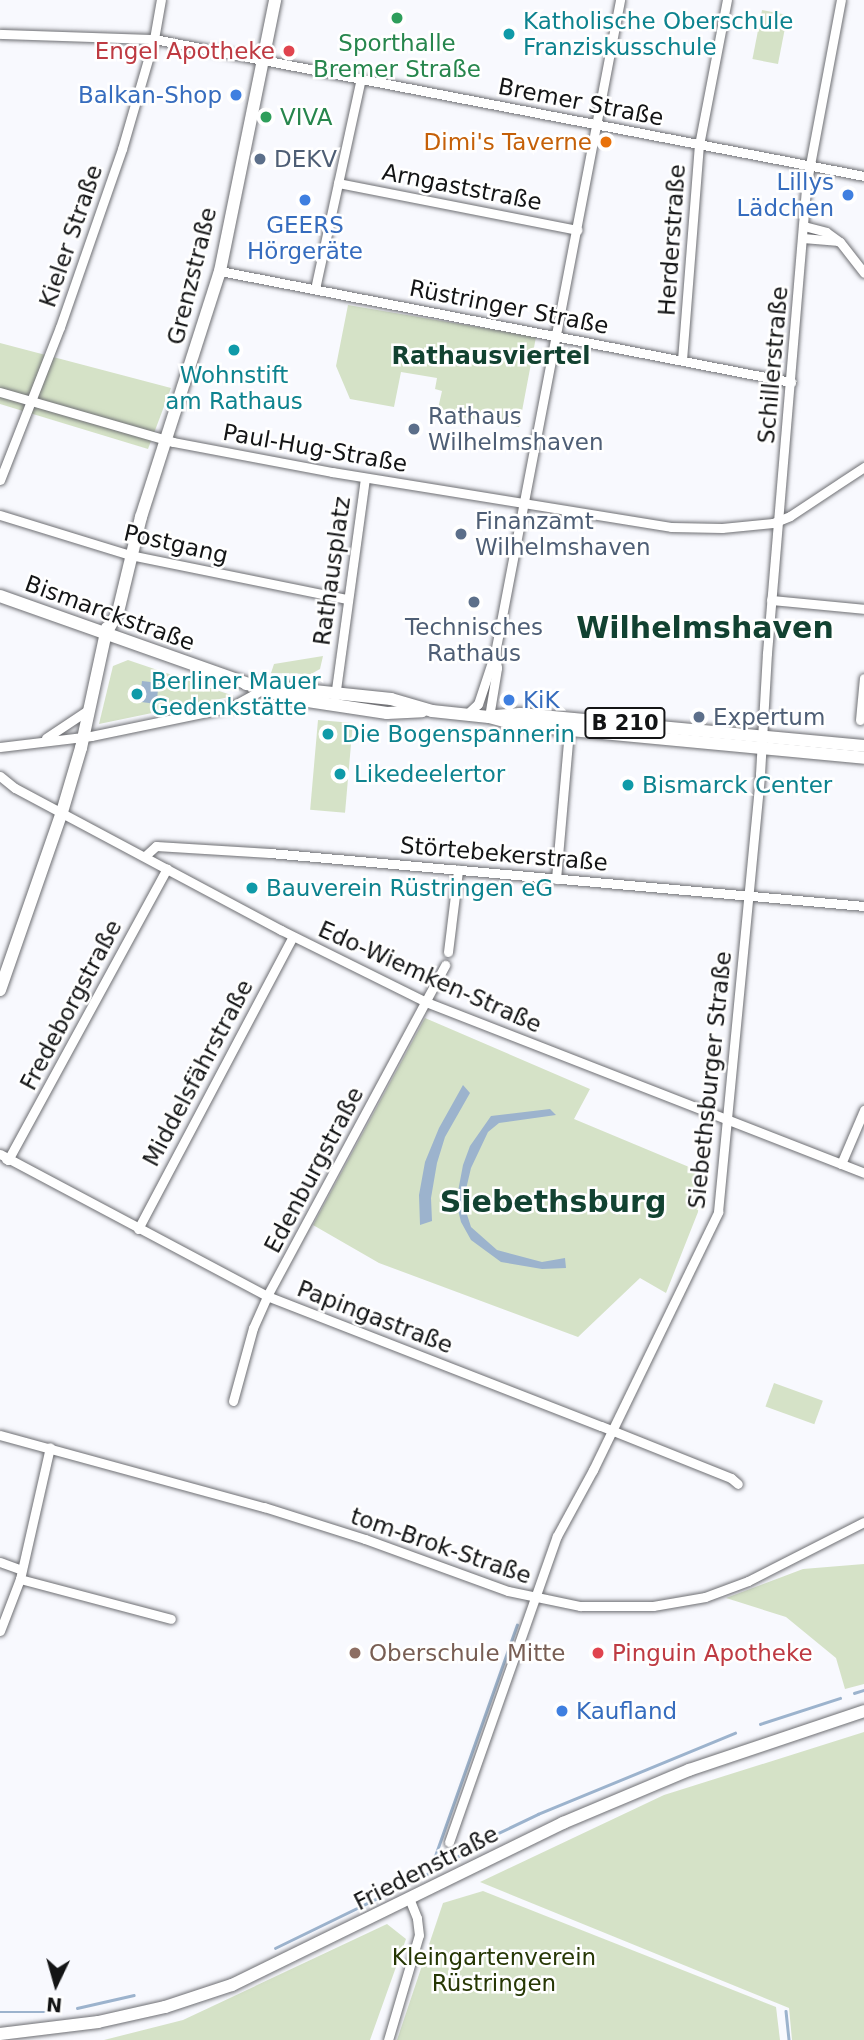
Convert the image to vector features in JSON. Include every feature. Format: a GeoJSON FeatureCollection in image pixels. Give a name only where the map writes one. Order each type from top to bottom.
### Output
{"type":"FeatureCollection","features":[{"type":"Feature","properties":{"kind":"main road","name":"Grenzstraße"},"geometry":{"type":"LineString","coordinates":[[0,990],[62,812],[83,737],[106,634],[118,612],[130,556],[220,271],[275,0]]}},
{"type":"Feature","properties":{"kind":"main road","name":"Bismarckstraße"},"geometry":{"type":"LineString","coordinates":[[0,596],[262,689],[315,697],[334,692],[391,699],[432,711]]}},
{"type":"Feature","properties":{"kind":"main road","name":"Bismarckstraße"},"geometry":{"type":"LineString","coordinates":[[246,684],[315,697],[347,708],[387,713],[432,711],[489,717],[519,725],[762,742],[864,746]]}},
{"type":"Feature","properties":{"kind":"main road","name":"Bismarckstraße"},"geometry":{"type":"LineString","coordinates":[[489,717],[520,714],[762,742],[864,758]]}},
{"type":"Feature","properties":{"kind":"main road","name":"Friedenstraße"},"geometry":{"type":"LineString","coordinates":[[0,2034],[98,2022],[187,2001],[262,1973],[554,1828],[658,1783],[773,1740],[864,1712]]}},
{"type":"Feature","properties":{"kind":"street","name":"Kieler Straße"},"geometry":{"type":"LineString","coordinates":[[0,480],[122,149],[154,39],[161,0]]}},
{"type":"Feature","properties":{"kind":"street"},"geometry":{"type":"LineString","coordinates":[[466,715],[478,704],[495,653],[620,0]]}},
{"type":"Feature","properties":{"kind":"street","name":"Herderstraße"},"geometry":{"type":"LineString","coordinates":[[682,360],[699,145],[727,0]]}},
{"type":"Feature","properties":{"kind":"street","name":"Schillerstraße"},"geometry":{"type":"LineString","coordinates":[[762,742],[771,600],[809,165],[841,0]]}},
{"type":"Feature","properties":{"kind":"street","name":"Bremer Straße"},"geometry":{"type":"LineString","coordinates":[[0,34],[154,39],[864,176]]}},
{"type":"Feature","properties":{"kind":"street"},"geometry":{"type":"LineString","coordinates":[[315,289],[361,78]]}},
{"type":"Feature","properties":{"kind":"street","name":"Arngaststraße"},"geometry":{"type":"LineString","coordinates":[[338,183],[577,230]]}},
{"type":"Feature","properties":{"kind":"street"},"geometry":{"type":"LineString","coordinates":[[804,226],[826,232],[840,242],[864,273]]}},
{"type":"Feature","properties":{"kind":"street"},"geometry":{"type":"LineString","coordinates":[[803,239],[840,242]]}},
{"type":"Feature","properties":{"kind":"street","name":"Rüstringer Straße"},"geometry":{"type":"LineString","coordinates":[[220,271],[791,382]]}},
{"type":"Feature","properties":{"kind":"street","name":"Paul-Hug-Straße"},"geometry":{"type":"LineString","coordinates":[[0,391],[165,440],[365,478],[671,527],[722,528],[778,521],[790,516],[864,467]]}},
{"type":"Feature","properties":{"kind":"street","name":"Rathausplatz"},"geometry":{"type":"LineString","coordinates":[[334,692],[365,478]]}},
{"type":"Feature","properties":{"kind":"street","name":"Postgang"},"geometry":{"type":"LineString","coordinates":[[0,515],[130,556],[347,599]]}},
{"type":"Feature","properties":{"kind":"street"},"geometry":{"type":"LineString","coordinates":[[771,600],[864,609]]}},
{"type":"Feature","properties":{"kind":"street"},"geometry":{"type":"LineString","coordinates":[[489,717],[497,668],[495,653]]}},
{"type":"Feature","properties":{"kind":"street","name":"Rathausplatz"},"geometry":{"type":"LineString","coordinates":[[315,697],[337,671]]}},
{"type":"Feature","properties":{"kind":"street"},"geometry":{"type":"LineString","coordinates":[[860,720],[864,678]]}},
{"type":"Feature","properties":{"kind":"street"},"geometry":{"type":"LineString","coordinates":[[0,747],[83,737],[231,707],[262,689]]}},
{"type":"Feature","properties":{"kind":"street"},"geometry":{"type":"LineString","coordinates":[[334,692],[347,708]]}},
{"type":"Feature","properties":{"kind":"street"},"geometry":{"type":"LineString","coordinates":[[41,741],[88,710]]}},
{"type":"Feature","properties":{"kind":"street"},"geometry":{"type":"LineString","coordinates":[[556,878],[569,729]]}},
{"type":"Feature","properties":{"kind":"street","name":"Siebethsburger Straße"},"geometry":{"type":"LineString","coordinates":[[449,1842],[557,1536],[718,1212],[762,742]]}},
{"type":"Feature","properties":{"kind":"street","name":"Edo-Wiemken-Straße"},"geometry":{"type":"LineString","coordinates":[[0,776],[5,783],[166,869],[426,1002],[864,1173]]}},
{"type":"Feature","properties":{"kind":"street","name":"Störtebekerstraße"},"geometry":{"type":"LineString","coordinates":[[145,856],[156,846],[864,906]]}},
{"type":"Feature","properties":{"kind":"street","name":"Fredeborgstraße"},"geometry":{"type":"LineString","coordinates":[[3,1157],[166,869]]}},
{"type":"Feature","properties":{"kind":"street"},"geometry":{"type":"LineString","coordinates":[[449,953],[458,870]]}},
{"type":"Feature","properties":{"kind":"street","name":"Middelsfährstraße"},"geometry":{"type":"LineString","coordinates":[[138,1229],[293,936]]}},
{"type":"Feature","properties":{"kind":"street","name":"Edenburgstraße"},"geometry":{"type":"LineString","coordinates":[[233,1401],[253,1328],[267,1296],[445,965]]}},
{"type":"Feature","properties":{"kind":"street"},"geometry":{"type":"LineString","coordinates":[[841,1164],[864,1110]]}},
{"type":"Feature","properties":{"kind":"street","name":"Papingastraße"},"geometry":{"type":"LineString","coordinates":[[3,1157],[267,1296],[612,1430],[731,1478],[738,1484]]}},
{"type":"Feature","properties":{"kind":"street","name":"tom-Brok-Straße"},"geometry":{"type":"LineString","coordinates":[[0,1436],[50,1447],[324,1525],[535,1599],[580,1606],[628,1608],[705,1597],[748,1581],[864,1522]]}},
{"type":"Feature","properties":{"kind":"street"},"geometry":{"type":"LineString","coordinates":[[0,1631],[21,1574],[50,1447]]}},
{"type":"Feature","properties":{"kind":"street"},"geometry":{"type":"LineString","coordinates":[[0,1562],[21,1574],[171,1619]]}},
{"type":"Feature","properties":{"kind":"street"},"geometry":{"type":"LineString","coordinates":[[388,2040],[419,1935],[417,1919],[410,1901]]}},
{"type":"Feature","properties":{"kind":"green space"},"geometry":{"type":"Polygon","coordinates":[[[762,10],[788,15],[778,64],[752,59],[762,10]]]}},
{"type":"Feature","properties":{"kind":"green space"},"geometry":{"type":"Polygon","coordinates":[[[348,305],[536,337],[519,427],[437,413],[442,391],[435,389],[437,378],[401,372],[394,407],[350,399],[336,366],[348,305]]]}},
{"type":"Feature","properties":{"kind":"green space"},"geometry":{"type":"Polygon","coordinates":[[[0,343],[171,388],[148,449],[0,404],[0,343]]]}},
{"type":"Feature","properties":{"kind":"green space"},"geometry":{"type":"Polygon","coordinates":[[[323,656],[320,669],[311,674],[271,673],[274,664],[323,656]]]}},
{"type":"Feature","properties":{"kind":"green space"},"geometry":{"type":"Polygon","coordinates":[[[128,660],[234,696],[99,724],[113,666],[128,660]]]}},
{"type":"Feature","properties":{"kind":"green space"},"geometry":{"type":"Polygon","coordinates":[[[318,720],[353,723],[345,813],[310,810],[318,720]]]}},
{"type":"Feature","properties":{"kind":"green space"},"geometry":{"type":"Polygon","coordinates":[[[425,1018],[590,1089],[574,1119],[701,1172],[698,1212],[666,1293],[640,1278],[578,1337],[379,1263],[313,1225],[425,1018]]]}},
{"type":"Feature","properties":{"kind":"green space"},"geometry":{"type":"Polygon","coordinates":[[[774,1383],[823,1401],[814,1424],[765,1406],[774,1383]]]}},
{"type":"Feature","properties":{"kind":"green space"},"geometry":{"type":"Polygon","coordinates":[[[864,1564],[864,1684],[845,1689],[836,1658],[786,1617],[726,1598],[803,1569],[864,1564]]]}},
{"type":"Feature","properties":{"kind":"green space"},"geometry":{"type":"Polygon","coordinates":[[[864,1732],[864,2040],[792,2040],[789,2008],[480,1882],[664,1795],[864,1732]]]}},
{"type":"Feature","properties":{"kind":"green space","name":"Kleingartenverein Rüstringen"},"geometry":{"type":"Polygon","coordinates":[[[483,1891],[776,2007],[780,2040],[397,2040],[443,1903],[483,1891]]]}},
{"type":"Feature","properties":{"kind":"green space"},"geometry":{"type":"Polygon","coordinates":[[[387,1924],[406,1939],[370,2040],[104,2040],[183,2020],[387,1924]]]}},
{"type":"Feature","properties":{"kind":"water"},"geometry":{"type":"Polygon","coordinates":[[[142,681],[159,683],[156,704],[139,702],[142,681]]]}},
{"type":"Feature","properties":{"kind":"water"},"geometry":{"type":"Polygon","coordinates":[[[463,1085],[470,1093],[445,1137],[437,1163],[431,1198],[432,1221],[420,1225],[419,1195],[425,1162],[439,1128],[463,1085]]]}},
{"type":"Feature","properties":{"kind":"water"},"geometry":{"type":"Polygon","coordinates":[[[550,1109],[556,1115],[499,1123],[488,1132],[471,1168],[463,1202],[471,1227],[497,1250],[542,1262],[565,1258],[566,1268],[542,1269],[501,1262],[471,1240],[461,1222],[456,1202],[463,1165],[470,1146],[491,1116],[550,1109]]]}},
{"type":"Feature","properties":{"kind":"waterway"},"geometry":{"type":"LineString","coordinates":[[275,1948],[429,1873],[517,1625]]}},
{"type":"Feature","properties":{"kind":"waterway"},"geometry":{"type":"LineString","coordinates":[[854,1693],[864,1690]]}},
{"type":"Feature","properties":{"kind":"waterway"},"geometry":{"type":"LineString","coordinates":[[760,1724],[840,1698]]}},
{"type":"Feature","properties":{"kind":"waterway"},"geometry":{"type":"LineString","coordinates":[[440,1867],[490,1837],[538,1814],[735,1733]]}},
{"type":"Feature","properties":{"kind":"waterway"},"geometry":{"type":"LineString","coordinates":[[77,2008],[134,1995]]}},
{"type":"Feature","properties":{"kind":"waterway"},"geometry":{"type":"LineString","coordinates":[[786,2011],[789,2040]]}},
{"type":"Feature","properties":{"kind":"waterway"},"geometry":{"type":"LineString","coordinates":[[0,2012],[48,2012]]}},
{"type":"Feature","properties":{"kind":"place","name":"Sporthalle Bremer Straße"},"geometry":{"type":"Point","coordinates":[397,18]}},
{"type":"Feature","properties":{"kind":"place","name":"Katholische Oberschule Franziskusschule"},"geometry":{"type":"Point","coordinates":[509,34]}},
{"type":"Feature","properties":{"kind":"place","name":"Engel Apotheke"},"geometry":{"type":"Point","coordinates":[289,51]}},
{"type":"Feature","properties":{"kind":"place","name":"Balkan-Shop"},"geometry":{"type":"Point","coordinates":[236,95]}},
{"type":"Feature","properties":{"kind":"place","name":"VIVA"},"geometry":{"type":"Point","coordinates":[266,117]}},
{"type":"Feature","properties":{"kind":"place","name":"Dimi's Taverne"},"geometry":{"type":"Point","coordinates":[606,142]}},
{"type":"Feature","properties":{"kind":"place","name":"DEKV"},"geometry":{"type":"Point","coordinates":[260,159]}},
{"type":"Feature","properties":{"kind":"place","name":"Lillys Lädchen"},"geometry":{"type":"Point","coordinates":[848,195]}},
{"type":"Feature","properties":{"kind":"place","name":"GEERS Hörgeräte"},"geometry":{"type":"Point","coordinates":[305,200]}},
{"type":"Feature","properties":{"kind":"place","name":"Wohnstift am Rathaus"},"geometry":{"type":"Point","coordinates":[234,350]}},
{"type":"Feature","properties":{"kind":"place","name":"Rathaus Wilhelmshaven"},"geometry":{"type":"Point","coordinates":[414,429]}},
{"type":"Feature","properties":{"kind":"place","name":"Finanzamt Wilhelmshaven"},"geometry":{"type":"Point","coordinates":[461,534]}},
{"type":"Feature","properties":{"kind":"place","name":"Technisches Rathaus"},"geometry":{"type":"Point","coordinates":[474,602]}},
{"type":"Feature","properties":{"kind":"place","name":"Berliner Mauer Gedenkstätte"},"geometry":{"type":"Point","coordinates":[137,694]}},
{"type":"Feature","properties":{"kind":"place","name":"KiK"},"geometry":{"type":"Point","coordinates":[509,700]}},
{"type":"Feature","properties":{"kind":"place","name":"Expertum"},"geometry":{"type":"Point","coordinates":[699,717]}},
{"type":"Feature","properties":{"kind":"place","name":"Die Bogenspannerin"},"geometry":{"type":"Point","coordinates":[328,734]}},
{"type":"Feature","properties":{"kind":"place","name":"Likedeelertor"},"geometry":{"type":"Point","coordinates":[340,774]}},
{"type":"Feature","properties":{"kind":"place","name":"Bismarck Center"},"geometry":{"type":"Point","coordinates":[628,785]}},
{"type":"Feature","properties":{"kind":"place","name":"Bauverein Rüstringen eG"},"geometry":{"type":"Point","coordinates":[252,888]}},
{"type":"Feature","properties":{"kind":"place","name":"Oberschule Mitte"},"geometry":{"type":"Point","coordinates":[355,1653]}},
{"type":"Feature","properties":{"kind":"place","name":"Pinguin Apotheke"},"geometry":{"type":"Point","coordinates":[598,1653]}},
{"type":"Feature","properties":{"kind":"place","name":"Kaufland"},"geometry":{"type":"Point","coordinates":[562,1711]}},
{"type":"Feature","properties":{"kind":"district","name":"Rathausviertel"},"geometry":{"type":"Point","coordinates":[491,357]}},
{"type":"Feature","properties":{"kind":"district","name":"Wilhelmshaven"},"geometry":{"type":"Point","coordinates":[705,628]}},
{"type":"Feature","properties":{"kind":"district","name":"Siebethsburg"},"geometry":{"type":"Point","coordinates":[553,1202]}}]}
